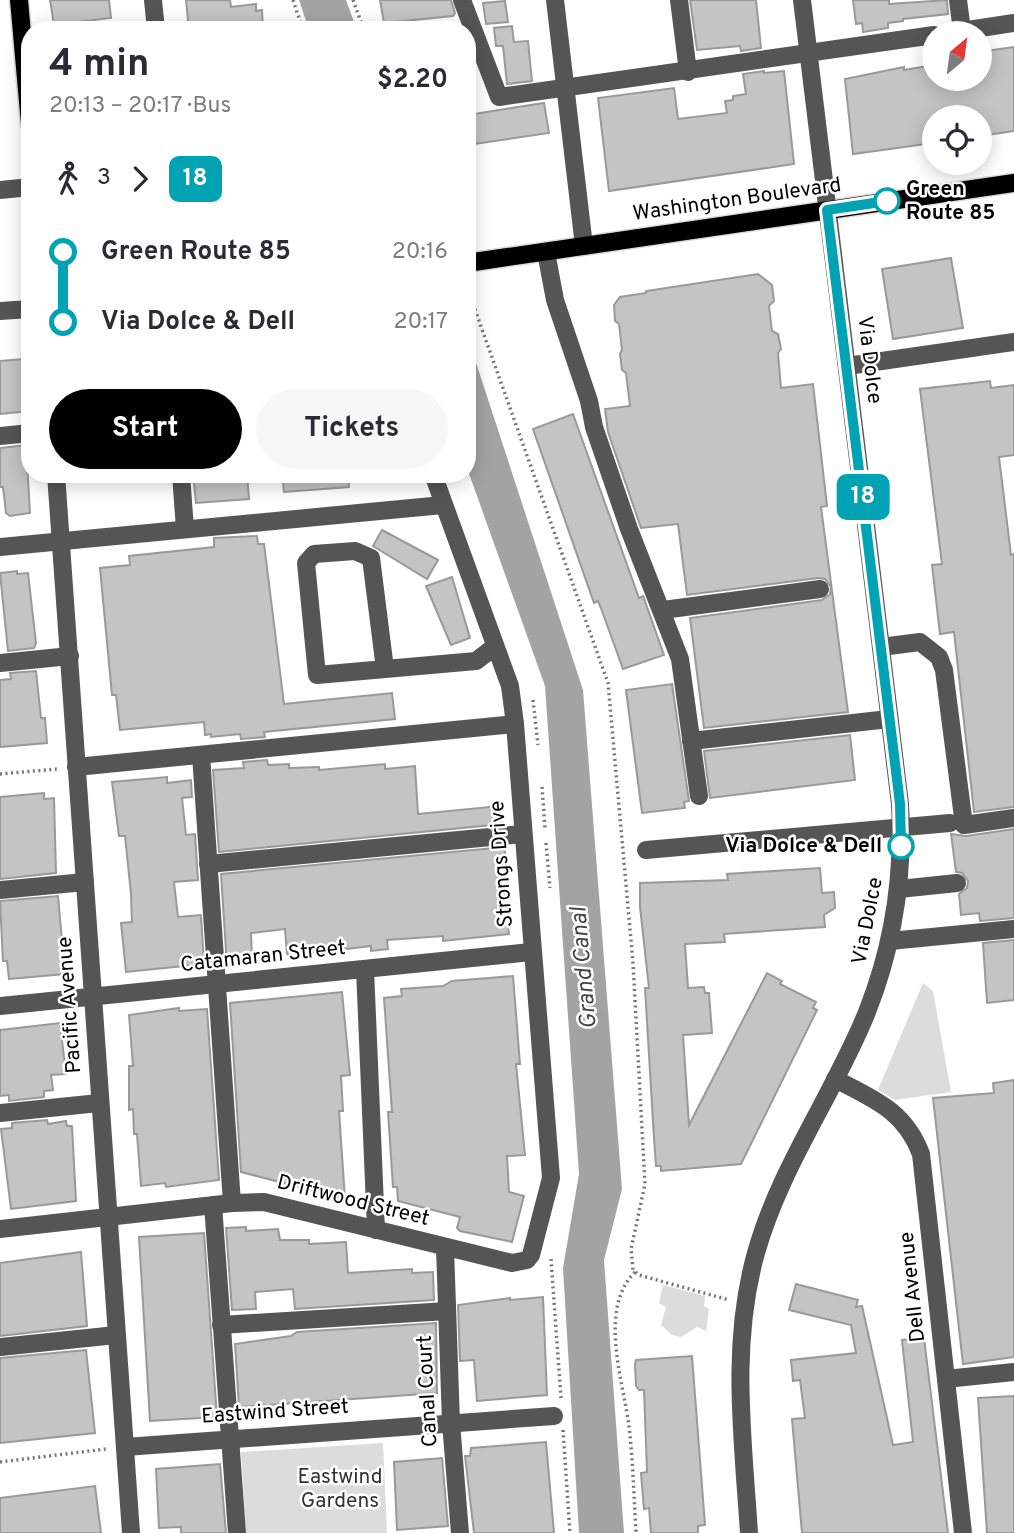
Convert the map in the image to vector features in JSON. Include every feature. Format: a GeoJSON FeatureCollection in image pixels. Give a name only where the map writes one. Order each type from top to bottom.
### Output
{"type":"FeatureCollection","features":[{"type":"Feature","properties":{"kind":"main road"},"geometry":{"type":"LineString","coordinates":[[19,0],[21,23]]}},
{"type":"Feature","properties":{"kind":"main road","name":"Washington Boulevard"},"geometry":{"type":"LineString","coordinates":[[476,262],[1014,183]]}},
{"type":"Feature","properties":{"kind":"street"},"geometry":{"type":"LineString","coordinates":[[153,0],[155,21]]}},
{"type":"Feature","properties":{"kind":"street"},"geometry":{"type":"LineString","coordinates":[[462,0],[470,21]]}},
{"type":"Feature","properties":{"kind":"street"},"geometry":{"type":"LineString","coordinates":[[555,0],[584,246]]}},
{"type":"Feature","properties":{"kind":"street"},"geometry":{"type":"LineString","coordinates":[[679,0],[688,72]]}},
{"type":"Feature","properties":{"kind":"street"},"geometry":{"type":"LineString","coordinates":[[802,0],[827,210]]}},
{"type":"Feature","properties":{"kind":"street"},"geometry":{"type":"LineString","coordinates":[[956,21],[958,0]]}},
{"type":"Feature","properties":{"kind":"street"},"geometry":{"type":"LineString","coordinates":[[992,26],[1014,23]]}},
{"type":"Feature","properties":{"kind":"street"},"geometry":{"type":"LineString","coordinates":[[476,37],[499,97],[566,90],[922,37]]}},
{"type":"Feature","properties":{"kind":"street"},"geometry":{"type":"LineString","coordinates":[[0,190],[21,188]]}},
{"type":"Feature","properties":{"kind":"street","name":"Via Dolce"},"geometry":{"type":"LineString","coordinates":[[749,1533],[740,1401],[740,1356],[745,1304],[769,1214],[784,1178],[867,1014],[890,942],[899,889],[902,830],[827,210]]}},
{"type":"Feature","properties":{"kind":"street"},"geometry":{"type":"LineString","coordinates":[[546,252],[555,300],[589,401],[594,427],[629,529],[680,659],[699,796]]}},
{"type":"Feature","properties":{"kind":"street"},"geometry":{"type":"LineString","coordinates":[[0,311],[21,310]]}},
{"type":"Feature","properties":{"kind":"street"},"geometry":{"type":"LineString","coordinates":[[846,366],[1014,342]]}},
{"type":"Feature","properties":{"kind":"street"},"geometry":{"type":"LineString","coordinates":[[0,436],[21,434]]}},
{"type":"Feature","properties":{"kind":"street","name":"Pacific Avenue"},"geometry":{"type":"LineString","coordinates":[[57,483],[131,1533]]}},
{"type":"Feature","properties":{"kind":"street"},"geometry":{"type":"LineString","coordinates":[[182,483],[185,529]]}},
{"type":"Feature","properties":{"kind":"street","name":"Strongs Drive"},"geometry":{"type":"LineString","coordinates":[[436,483],[510,686],[515,724],[551,1178],[534,1248],[527,1260]]}},
{"type":"Feature","properties":{"kind":"street"},"geometry":{"type":"LineString","coordinates":[[0,547],[443,505]]}},
{"type":"Feature","properties":{"kind":"street"},"geometry":{"type":"LineString","coordinates":[[385,669],[371,558],[355,551],[314,554],[306,563],[317,675],[476,661],[494,648]]}},
{"type":"Feature","properties":{"kind":"street"},"geometry":{"type":"LineString","coordinates":[[663,610],[820,589]]}},
{"type":"Feature","properties":{"kind":"street"},"geometry":{"type":"LineString","coordinates":[[881,647],[920,642],[939,657],[944,670],[964,825],[1014,818]]}},
{"type":"Feature","properties":{"kind":"street"},"geometry":{"type":"LineString","coordinates":[[0,663],[70,656]]}},
{"type":"Feature","properties":{"kind":"street"},"geometry":{"type":"LineString","coordinates":[[691,741],[889,719]]}},
{"type":"Feature","properties":{"kind":"street"},"geometry":{"type":"LineString","coordinates":[[76,767],[515,724]]}},
{"type":"Feature","properties":{"kind":"street"},"geometry":{"type":"LineString","coordinates":[[201,755],[232,1203]]}},
{"type":"Feature","properties":{"kind":"street"},"geometry":{"type":"LineString","coordinates":[[646,850],[902,830],[950,823]]}},
{"type":"Feature","properties":{"kind":"street"},"geometry":{"type":"LineString","coordinates":[[208,863],[522,834]]}},
{"type":"Feature","properties":{"kind":"street"},"geometry":{"type":"LineString","coordinates":[[0,890],[85,882]]}},
{"type":"Feature","properties":{"kind":"street"},"geometry":{"type":"LineString","coordinates":[[899,889],[957,883]]}},
{"type":"Feature","properties":{"kind":"street"},"geometry":{"type":"LineString","coordinates":[[890,942],[1014,929]]}},
{"type":"Feature","properties":{"kind":"street","name":"Catamaran Street"},"geometry":{"type":"LineString","coordinates":[[0,1006],[531,952]]}},
{"type":"Feature","properties":{"kind":"street"},"geometry":{"type":"LineString","coordinates":[[365,969],[376,1230]]}},
{"type":"Feature","properties":{"kind":"street","name":"Dell Avenue"},"geometry":{"type":"LineString","coordinates":[[835,1079],[898,1115],[913,1133],[921,1154],[963,1533]]}},
{"type":"Feature","properties":{"kind":"street"},"geometry":{"type":"LineString","coordinates":[[0,1114],[99,1102]]}},
{"type":"Feature","properties":{"kind":"street","name":"Driftwood Street"},"geometry":{"type":"LineString","coordinates":[[0,1229],[232,1203],[264,1202],[512,1263],[527,1260]]}},
{"type":"Feature","properties":{"kind":"street"},"geometry":{"type":"LineString","coordinates":[[213,1205],[237,1533]]}},
{"type":"Feature","properties":{"kind":"street","name":"Canal Court"},"geometry":{"type":"LineString","coordinates":[[444,1248],[451,1423],[460,1533]]}},
{"type":"Feature","properties":{"kind":"street"},"geometry":{"type":"LineString","coordinates":[[221,1325],[447,1311]]}},
{"type":"Feature","properties":{"kind":"street"},"geometry":{"type":"LineString","coordinates":[[0,1347],[116,1335]]}},
{"type":"Feature","properties":{"kind":"street"},"geometry":{"type":"LineString","coordinates":[[946,1379],[1014,1372]]}},
{"type":"Feature","properties":{"kind":"street","name":"Eastwind Street"},"geometry":{"type":"LineString","coordinates":[[125,1447],[559,1416]]}},
{"type":"Feature","properties":{"kind":"path"},"geometry":{"type":"LineString","coordinates":[[293,0],[300,21]]}},
{"type":"Feature","properties":{"kind":"path"},"geometry":{"type":"LineString","coordinates":[[353,0],[361,21]]}},
{"type":"Feature","properties":{"kind":"path"},"geometry":{"type":"LineString","coordinates":[[476,312],[608,683],[633,963],[645,1184],[631,1249],[635,1272],[619,1292],[616,1307],[618,1372],[629,1424],[636,1533]]}},
{"type":"Feature","properties":{"kind":"path"},"geometry":{"type":"LineString","coordinates":[[0,775],[76,767]]}},
{"type":"Feature","properties":{"kind":"path"},"geometry":{"type":"LineString","coordinates":[[551,1255],[559,1416],[570,1533]]}},
{"type":"Feature","properties":{"kind":"path"},"geometry":{"type":"LineString","coordinates":[[635,1272],[745,1304]]}},
{"type":"Feature","properties":{"kind":"path"},"geometry":{"type":"LineString","coordinates":[[0,1462],[125,1447]]}},
{"type":"Feature","properties":{"kind":"green space"},"geometry":{"type":"Polygon","coordinates":[[[923,983],[933,991],[951,1092],[895,1100],[878,1090],[923,983]]]}},
{"type":"Feature","properties":{"kind":"green space"},"geometry":{"type":"Polygon","coordinates":[[[663,1285],[705,1296],[704,1306],[709,1309],[706,1331],[697,1327],[681,1337],[672,1335],[661,1325],[666,1307],[659,1303],[663,1285]]]}},
{"type":"Feature","properties":{"kind":"green space","name":"Eastwind Gardens"},"geometry":{"type":"Polygon","coordinates":[[[383,1443],[387,1533],[246,1533],[241,1452],[383,1443]]]}},
{"type":"Feature","properties":{"kind":"water"},"geometry":{"type":"Polygon","coordinates":[[[299,0],[346,0],[354,21],[306,21],[299,0]]]}},
{"type":"Feature","properties":{"kind":"water","name":"Grand Canal"},"geometry":{"type":"Polygon","coordinates":[[[476,363],[583,690],[622,1189],[604,1260],[624,1533],[579,1533],[563,1268],[579,1174],[545,686],[472,483],[476,483],[476,363]]]}},
{"type":"Feature","properties":{"kind":"building"},"geometry":{"type":"Polygon","coordinates":[[[50,0],[109,0],[111,18],[53,21],[50,0]]]}},
{"type":"Feature","properties":{"kind":"building"},"geometry":{"type":"Polygon","coordinates":[[[186,0],[230,0],[231,7],[256,4],[256,11],[262,10],[263,21],[188,21],[186,0]]]}},
{"type":"Feature","properties":{"kind":"building"},"geometry":{"type":"Polygon","coordinates":[[[380,0],[451,0],[455,13],[453,16],[384,21],[380,0]]]}},
{"type":"Feature","properties":{"kind":"building"},"geometry":{"type":"Polygon","coordinates":[[[690,0],[756,0],[761,48],[741,51],[740,46],[697,50],[690,0]]]}},
{"type":"Feature","properties":{"kind":"building"},"geometry":{"type":"Polygon","coordinates":[[[853,0],[889,0],[889,4],[947,0],[948,14],[903,19],[888,23],[888,28],[863,32],[862,23],[856,24],[853,0]]]}},
{"type":"Feature","properties":{"kind":"building"},"geometry":{"type":"Polygon","coordinates":[[[505,1],[508,22],[486,24],[483,3],[505,1]]]}},
{"type":"Feature","properties":{"kind":"building"},"geometry":{"type":"Polygon","coordinates":[[[512,26],[514,42],[528,41],[532,81],[507,84],[503,46],[496,46],[494,28],[512,26]]]}},
{"type":"Feature","properties":{"kind":"building"},"geometry":{"type":"Polygon","coordinates":[[[1014,47],[1014,131],[992,134],[992,105],[922,105],[922,145],[853,154],[845,79],[904,67],[904,70],[922,67],[922,91],[992,91],[992,50],[1014,47]]]}},
{"type":"Feature","properties":{"kind":"building"},"geometry":{"type":"Polygon","coordinates":[[[784,71],[794,164],[609,191],[598,98],[674,88],[678,119],[727,113],[725,101],[733,100],[733,96],[746,94],[743,74],[784,71]]]}},
{"type":"Feature","properties":{"kind":"building"},"geometry":{"type":"Polygon","coordinates":[[[544,103],[549,133],[476,144],[476,114],[544,103]]]}},
{"type":"Feature","properties":{"kind":"building"},"geometry":{"type":"Polygon","coordinates":[[[951,258],[963,328],[893,339],[882,269],[951,258]]]}},
{"type":"Feature","properties":{"kind":"building"},"geometry":{"type":"Polygon","coordinates":[[[758,274],[772,285],[774,301],[769,306],[772,331],[778,334],[781,349],[778,353],[781,388],[813,384],[827,506],[821,507],[848,712],[704,728],[690,618],[822,600],[830,594],[831,587],[825,579],[818,578],[687,595],[678,524],[641,528],[608,432],[605,409],[630,406],[626,373],[622,370],[619,324],[615,321],[614,305],[620,297],[646,291],[758,274]]]}},
{"type":"Feature","properties":{"kind":"building"},"geometry":{"type":"Polygon","coordinates":[[[21,359],[21,412],[0,414],[0,361],[21,359]]]}},
{"type":"Feature","properties":{"kind":"building"},"geometry":{"type":"Polygon","coordinates":[[[990,381],[991,388],[1014,385],[1014,455],[999,457],[1011,555],[1014,554],[1014,807],[974,812],[954,632],[940,634],[932,565],[942,564],[920,389],[990,381]]]}},
{"type":"Feature","properties":{"kind":"building"},"geometry":{"type":"Polygon","coordinates":[[[573,414],[639,598],[643,596],[664,655],[623,669],[598,601],[594,603],[533,429],[573,414]]]}},
{"type":"Feature","properties":{"kind":"building"},"geometry":{"type":"Polygon","coordinates":[[[21,446],[21,483],[28,483],[30,513],[10,516],[6,513],[3,487],[0,487],[0,448],[21,446]]]}},
{"type":"Feature","properties":{"kind":"building"},"geometry":{"type":"Polygon","coordinates":[[[194,483],[248,483],[249,499],[196,503],[194,483]]]}},
{"type":"Feature","properties":{"kind":"building"},"geometry":{"type":"Polygon","coordinates":[[[283,483],[349,483],[349,487],[284,492],[283,483]]]}},
{"type":"Feature","properties":{"kind":"building"},"geometry":{"type":"Polygon","coordinates":[[[382,530],[438,560],[427,579],[373,546],[382,530]]]}},
{"type":"Feature","properties":{"kind":"building"},"geometry":{"type":"Polygon","coordinates":[[[257,536],[258,544],[264,544],[284,704],[392,693],[395,719],[264,732],[265,737],[241,739],[240,734],[211,737],[211,734],[205,735],[204,722],[120,730],[116,695],[112,695],[100,568],[130,565],[129,556],[214,547],[214,538],[257,536]]]}},
{"type":"Feature","properties":{"kind":"building"},"geometry":{"type":"Polygon","coordinates":[[[17,571],[17,574],[28,573],[36,643],[34,648],[8,651],[0,573],[17,571]]]}},
{"type":"Feature","properties":{"kind":"building"},"geometry":{"type":"Polygon","coordinates":[[[452,577],[470,638],[451,645],[426,586],[452,577]]]}},
{"type":"Feature","properties":{"kind":"building"},"geometry":{"type":"Polygon","coordinates":[[[36,671],[41,718],[45,718],[47,743],[0,747],[0,680],[11,679],[10,673],[36,671]]]}},
{"type":"Feature","properties":{"kind":"building"},"geometry":{"type":"Polygon","coordinates":[[[672,684],[689,801],[684,802],[685,808],[642,813],[626,690],[672,684]]]}},
{"type":"Feature","properties":{"kind":"building"},"geometry":{"type":"Polygon","coordinates":[[[850,735],[855,780],[710,798],[704,751],[850,735]]]}},
{"type":"Feature","properties":{"kind":"building"},"geometry":{"type":"Polygon","coordinates":[[[267,760],[268,765],[289,764],[289,768],[319,767],[319,770],[385,764],[385,769],[415,766],[418,814],[500,806],[502,824],[219,852],[213,770],[244,768],[243,762],[267,760]]]}},
{"type":"Feature","properties":{"kind":"building"},"geometry":{"type":"Polygon","coordinates":[[[167,777],[167,783],[191,780],[192,797],[182,798],[186,835],[195,834],[198,880],[174,882],[178,917],[201,915],[204,964],[126,972],[121,923],[132,922],[131,894],[125,836],[119,836],[112,782],[167,777]]]}},
{"type":"Feature","properties":{"kind":"building"},"geometry":{"type":"Polygon","coordinates":[[[44,793],[44,799],[54,798],[56,873],[0,879],[0,797],[44,793]]]}},
{"type":"Feature","properties":{"kind":"building"},"geometry":{"type":"Polygon","coordinates":[[[1014,829],[1014,918],[980,921],[979,913],[961,915],[959,894],[967,888],[968,881],[962,873],[956,872],[951,834],[966,836],[1014,829]]]}},
{"type":"Feature","properties":{"kind":"building"},"geometry":{"type":"Polygon","coordinates":[[[504,847],[509,874],[501,875],[509,934],[443,941],[443,936],[387,940],[388,949],[371,951],[371,946],[290,956],[287,954],[285,929],[251,933],[252,963],[227,966],[221,874],[504,847]]]}},
{"type":"Feature","properties":{"kind":"building"},"geometry":{"type":"Polygon","coordinates":[[[820,868],[822,893],[834,892],[835,908],[824,915],[825,927],[724,934],[725,942],[685,944],[688,988],[704,987],[705,993],[709,993],[712,1033],[683,1035],[689,1125],[767,973],[782,981],[780,984],[816,1002],[813,1008],[817,1010],[741,1164],[661,1171],[661,1166],[656,1166],[645,988],[649,988],[640,883],[728,880],[727,874],[820,868]]]}},
{"type":"Feature","properties":{"kind":"building"},"geometry":{"type":"Polygon","coordinates":[[[58,896],[65,974],[9,979],[7,961],[3,961],[0,901],[58,896]]]}},
{"type":"Feature","properties":{"kind":"building"},"geometry":{"type":"Polygon","coordinates":[[[1014,940],[1014,1000],[987,1003],[983,943],[1014,940]]]}},
{"type":"Feature","properties":{"kind":"building"},"geometry":{"type":"Polygon","coordinates":[[[513,976],[520,1064],[516,1064],[525,1155],[507,1156],[509,1192],[524,1196],[512,1242],[460,1231],[457,1228],[460,1217],[398,1201],[397,1187],[393,1187],[388,1112],[392,1112],[384,998],[402,996],[401,989],[513,976]]]}},
{"type":"Feature","properties":{"kind":"building"},"geometry":{"type":"Polygon","coordinates":[[[342,992],[350,1075],[341,1076],[343,1111],[339,1111],[345,1199],[241,1172],[230,1003],[342,992]]]}},
{"type":"Feature","properties":{"kind":"building"},"geometry":{"type":"Polygon","coordinates":[[[179,1008],[179,1011],[207,1009],[219,1180],[166,1187],[165,1183],[141,1186],[137,1134],[134,1134],[133,1109],[129,1110],[129,1066],[133,1066],[129,1015],[179,1008]]]}},
{"type":"Feature","properties":{"kind":"building"},"geometry":{"type":"Polygon","coordinates":[[[60,1023],[66,1074],[51,1075],[53,1090],[44,1091],[44,1097],[9,1101],[9,1095],[0,1096],[0,1030],[60,1023]]]}},
{"type":"Feature","properties":{"kind":"building"},"geometry":{"type":"Polygon","coordinates":[[[1014,1080],[1014,1357],[963,1364],[933,1098],[994,1093],[993,1083],[1014,1080]]]}},
{"type":"Feature","properties":{"kind":"building"},"geometry":{"type":"Polygon","coordinates":[[[47,1120],[48,1124],[66,1121],[67,1126],[72,1126],[76,1201],[11,1209],[1,1129],[12,1128],[12,1123],[47,1120]]]}},
{"type":"Feature","properties":{"kind":"building"},"geometry":{"type":"Polygon","coordinates":[[[246,1227],[246,1231],[278,1229],[280,1240],[309,1240],[309,1244],[346,1242],[348,1273],[412,1269],[412,1273],[433,1272],[434,1300],[295,1309],[293,1289],[255,1292],[256,1309],[232,1310],[226,1228],[246,1227]]]}},
{"type":"Feature","properties":{"kind":"building"},"geometry":{"type":"Polygon","coordinates":[[[204,1233],[217,1417],[150,1421],[139,1237],[204,1233]]]}},
{"type":"Feature","properties":{"kind":"building"},"geometry":{"type":"Polygon","coordinates":[[[81,1252],[87,1326],[0,1336],[0,1263],[81,1252]]]}},
{"type":"Feature","properties":{"kind":"building"},"geometry":{"type":"Polygon","coordinates":[[[796,1284],[858,1300],[856,1307],[862,1306],[893,1445],[913,1442],[902,1340],[924,1338],[948,1533],[802,1533],[792,1419],[805,1418],[800,1380],[793,1381],[791,1360],[856,1353],[851,1325],[789,1310],[796,1284]]]}},
{"type":"Feature","properties":{"kind":"building"},"geometry":{"type":"Polygon","coordinates":[[[543,1297],[547,1395],[477,1401],[474,1360],[460,1361],[458,1305],[543,1297]]]}},
{"type":"Feature","properties":{"kind":"building"},"geometry":{"type":"Polygon","coordinates":[[[436,1323],[437,1393],[239,1407],[235,1344],[291,1336],[297,1332],[436,1323]]]}},
{"type":"Feature","properties":{"kind":"building"},"geometry":{"type":"Polygon","coordinates":[[[86,1350],[95,1433],[0,1443],[0,1358],[86,1350]]]}},
{"type":"Feature","properties":{"kind":"building"},"geometry":{"type":"Polygon","coordinates":[[[692,1356],[705,1525],[698,1526],[698,1533],[651,1533],[649,1508],[644,1509],[641,1473],[647,1472],[644,1390],[639,1390],[636,1386],[635,1364],[636,1360],[692,1356]]]}},
{"type":"Feature","properties":{"kind":"building"},"geometry":{"type":"Polygon","coordinates":[[[1014,1396],[1014,1533],[987,1533],[978,1398],[1014,1396]]]}},
{"type":"Feature","properties":{"kind":"building"},"geometry":{"type":"Polygon","coordinates":[[[546,1442],[554,1533],[474,1533],[465,1456],[470,1456],[471,1448],[546,1442]]]}},
{"type":"Feature","properties":{"kind":"building"},"geometry":{"type":"Polygon","coordinates":[[[442,1458],[448,1526],[397,1530],[394,1462],[442,1458]]]}},
{"type":"Feature","properties":{"kind":"building"},"geometry":{"type":"Polygon","coordinates":[[[220,1464],[226,1533],[181,1533],[181,1527],[159,1528],[156,1469],[220,1464]]]}},
{"type":"Feature","properties":{"kind":"building"},"geometry":{"type":"Polygon","coordinates":[[[95,1486],[101,1533],[0,1533],[0,1498],[95,1486]]]}},
{"type":"Feature","properties":{"kind":"bus line","name":"18"},"geometry":{"type":"LineString","coordinates":[[887,201],[827,210],[900,804],[901,846]]}},
{"type":"Feature","properties":{"kind":"place","name":"Green Route 85"},"geometry":{"type":"Point","coordinates":[887,201]}},
{"type":"Feature","properties":{"kind":"place","name":"Via Dolce & Dell"},"geometry":{"type":"Point","coordinates":[901,846]}}]}
